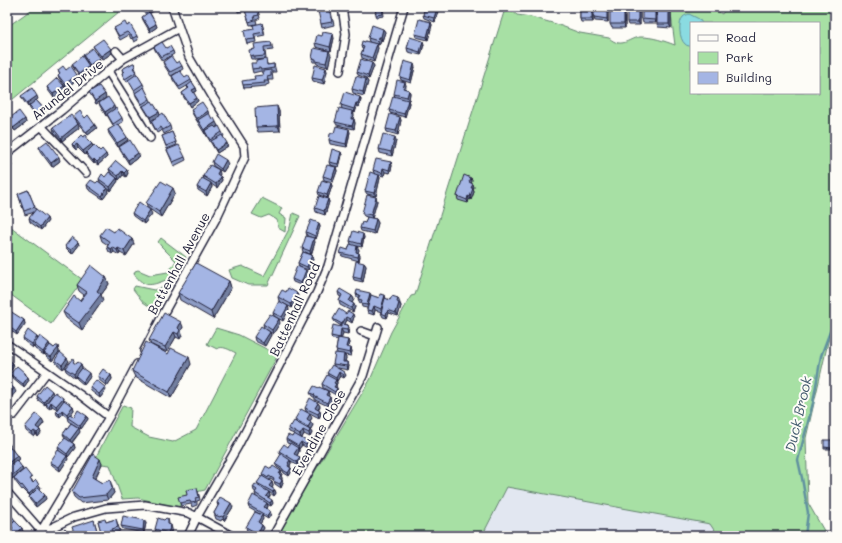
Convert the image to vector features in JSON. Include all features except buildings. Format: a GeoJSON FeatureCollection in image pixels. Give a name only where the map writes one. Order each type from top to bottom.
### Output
{"type":"FeatureCollection","features":[{"type":"Feature","properties":{"kind":"street","name":"Battenhall Avenue"},"geometry":{"type":"LineString","coordinates":[[41,531],[109,417],[161,318],[218,215],[245,157],[244,146],[189,57],[172,7]]}},
{"type":"Feature","properties":{"kind":"street"},"geometry":{"type":"LineString","coordinates":[[340,71],[346,34],[342,7]]}},
{"type":"Feature","properties":{"kind":"street","name":"Battenhall Road"},"geometry":{"type":"LineString","coordinates":[[188,536],[197,517],[238,446],[317,292],[328,266],[404,7]]}},
{"type":"Feature","properties":{"kind":"street","name":"Arundel Drive"},"geometry":{"type":"LineString","coordinates":[[7,153],[62,110],[123,59],[179,28]]}},
{"type":"Feature","properties":{"kind":"street","name":"Arundel Drive"},"geometry":{"type":"LineString","coordinates":[[116,51],[123,59]]}},
{"type":"Feature","properties":{"kind":"street"},"geometry":{"type":"LineString","coordinates":[[108,72],[150,138]]}},
{"type":"Feature","properties":{"kind":"street"},"geometry":{"type":"LineString","coordinates":[[41,126],[86,173]]}},
{"type":"Feature","properties":{"kind":"street","name":"Evendine Close"},"geometry":{"type":"LineString","coordinates":[[274,536],[363,376],[378,327]]}},
{"type":"Feature","properties":{"kind":"street"},"geometry":{"type":"LineString","coordinates":[[361,331],[374,336]]}},
{"type":"Feature","properties":{"kind":"street"},"geometry":{"type":"LineString","coordinates":[[7,344],[79,394],[109,417]]}},
{"type":"Feature","properties":{"kind":"street"},"geometry":{"type":"LineString","coordinates":[[14,415],[47,372]]}},
{"type":"Feature","properties":{"kind":"street"},"geometry":{"type":"LineString","coordinates":[[7,492],[41,531],[74,517],[106,508],[144,505],[189,513],[232,536]]}},
{"type":"Feature","properties":{"kind":"shaded area"},"geometry":{"type":"Polygon","coordinates":[[[507,487],[710,524],[718,536],[482,536],[507,487]]]}},
{"type":"Feature","properties":{"kind":"green space"},"geometry":{"type":"Polygon","coordinates":[[[35,7],[125,7],[7,104],[7,27],[35,7]]]}},
{"type":"Feature","properties":{"kind":"green space"},"geometry":{"type":"Polygon","coordinates":[[[670,7],[710,7],[722,14],[727,7],[835,7],[835,323],[831,329],[806,438],[808,503],[827,536],[718,536],[710,524],[507,487],[482,536],[276,536],[370,380],[391,332],[411,296],[415,295],[504,12],[512,11],[517,15],[556,24],[580,33],[609,38],[618,43],[641,37],[654,38],[675,45],[670,7]]]}},
{"type":"Feature","properties":{"kind":"green space"},"geometry":{"type":"Polygon","coordinates":[[[262,198],[282,208],[279,214],[286,218],[285,232],[278,228],[277,220],[269,215],[261,218],[252,214],[262,198]]]}},
{"type":"Feature","properties":{"kind":"green space"},"geometry":{"type":"Polygon","coordinates":[[[293,213],[300,216],[268,285],[248,285],[232,278],[229,270],[242,266],[264,276],[290,227],[293,213]]]}},
{"type":"Feature","properties":{"kind":"green space"},"geometry":{"type":"Polygon","coordinates":[[[7,224],[83,280],[51,324],[7,292],[7,224]]]}},
{"type":"Feature","properties":{"kind":"green space"},"geometry":{"type":"Polygon","coordinates":[[[161,238],[186,257],[172,282],[166,280],[156,284],[145,284],[141,282],[134,274],[135,271],[138,270],[150,275],[168,272],[176,261],[158,242],[161,238]]]}},
{"type":"Feature","properties":{"kind":"green space"},"geometry":{"type":"Polygon","coordinates":[[[170,285],[155,310],[143,302],[133,289],[135,286],[154,290],[170,285]]]}},
{"type":"Feature","properties":{"kind":"green space"},"geometry":{"type":"Polygon","coordinates":[[[216,328],[239,335],[278,355],[205,490],[187,494],[188,498],[180,500],[180,508],[138,498],[122,499],[110,465],[102,464],[95,459],[123,405],[131,408],[130,427],[149,437],[173,442],[196,430],[236,353],[229,349],[217,349],[207,344],[216,328]]]}},
{"type":"Feature","properties":{"kind":"water"},"geometry":{"type":"Polygon","coordinates":[[[689,14],[699,19],[701,22],[690,22],[690,46],[686,45],[681,38],[680,23],[684,16],[689,14]]]}},
{"type":"Feature","properties":{"kind":"waterway","name":"Duck Brook"},"geometry":{"type":"LineString","coordinates":[[805,536],[808,513],[798,460],[813,403],[821,356],[831,329],[835,323]]}}]}
